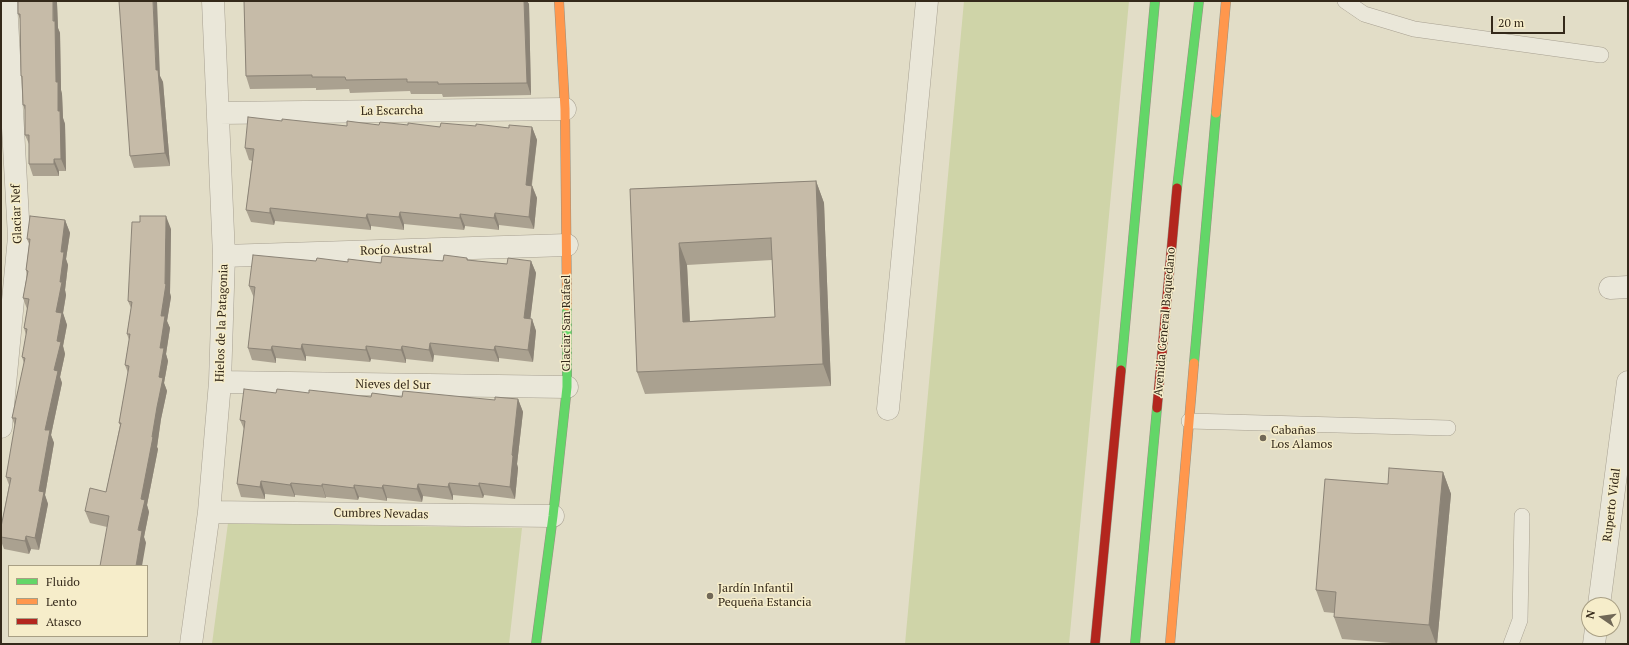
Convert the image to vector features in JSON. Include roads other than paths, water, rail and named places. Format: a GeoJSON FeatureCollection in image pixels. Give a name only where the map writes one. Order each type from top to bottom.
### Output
{"type":"FeatureCollection","features":[{"type":"Feature","properties":{"kind":"street","name":"Glaciar Nef"},"geometry":{"type":"LineString","coordinates":[[1,427],[19,237],[6,1]]}},
{"type":"Feature","properties":{"kind":"street","name":"Hielos de la Patagonia"},"geometry":{"type":"LineString","coordinates":[[191,644],[209,512],[220,382],[224,256],[213,1]]}},
{"type":"Feature","properties":{"kind":"street","name":"Glaciar San Rafael"},"geometry":{"type":"LineString","coordinates":[[536,644],[553,516],[566,387],[567,245],[565,109],[559,1]]}},
{"type":"Feature","properties":{"kind":"street"},"geometry":{"type":"LineString","coordinates":[[888,409],[927,1]]}},
{"type":"Feature","properties":{"kind":"street"},"geometry":{"type":"LineString","coordinates":[[1095,644],[1155,1]]}},
{"type":"Feature","properties":{"kind":"street","name":"Avenida General Baquedano"},"geometry":{"type":"LineString","coordinates":[[1135,644],[1174,218],[1199,1]]}},
{"type":"Feature","properties":{"kind":"street"},"geometry":{"type":"LineString","coordinates":[[1170,644],[1226,1]]}},
{"type":"Feature","properties":{"kind":"street","name":"La Escarcha"},"geometry":{"type":"LineString","coordinates":[[219,113],[565,109]]}},
{"type":"Feature","properties":{"kind":"street","name":"Rocío Austral"},"geometry":{"type":"LineString","coordinates":[[224,256],[567,245]]}},
{"type":"Feature","properties":{"kind":"street","name":"Nieves del Sur"},"geometry":{"type":"LineString","coordinates":[[220,382],[566,387]]}},
{"type":"Feature","properties":{"kind":"street","name":"Ruperto Vidal"},"geometry":{"type":"LineString","coordinates":[[1600,597],[1628,382]]}},
{"type":"Feature","properties":{"kind":"street","name":"Cumbres Nevadas"},"geometry":{"type":"LineString","coordinates":[[209,512],[553,516]]}},
{"type":"Feature","properties":{"kind":"lane"},"geometry":{"type":"LineString","coordinates":[[1345,1],[1364,14],[1414,29],[1601,55]]}},
{"type":"Feature","properties":{"kind":"lane"},"geometry":{"type":"LineString","coordinates":[[1189,421],[1448,428]]}},
{"type":"Feature","properties":{"kind":"lane"},"geometry":{"type":"LineString","coordinates":[[1511,644],[1520,620],[1522,516]]}},
{"type":"Feature","properties":{"kind":"place","name":"Cabañas Los Alamos"},"geometry":{"type":"Point","coordinates":[1263,438]}},
{"type":"Feature","properties":{"kind":"place","name":"Jardín Infantil Pequeña Estancia"},"geometry":{"type":"Point","coordinates":[710,596]}}]}
